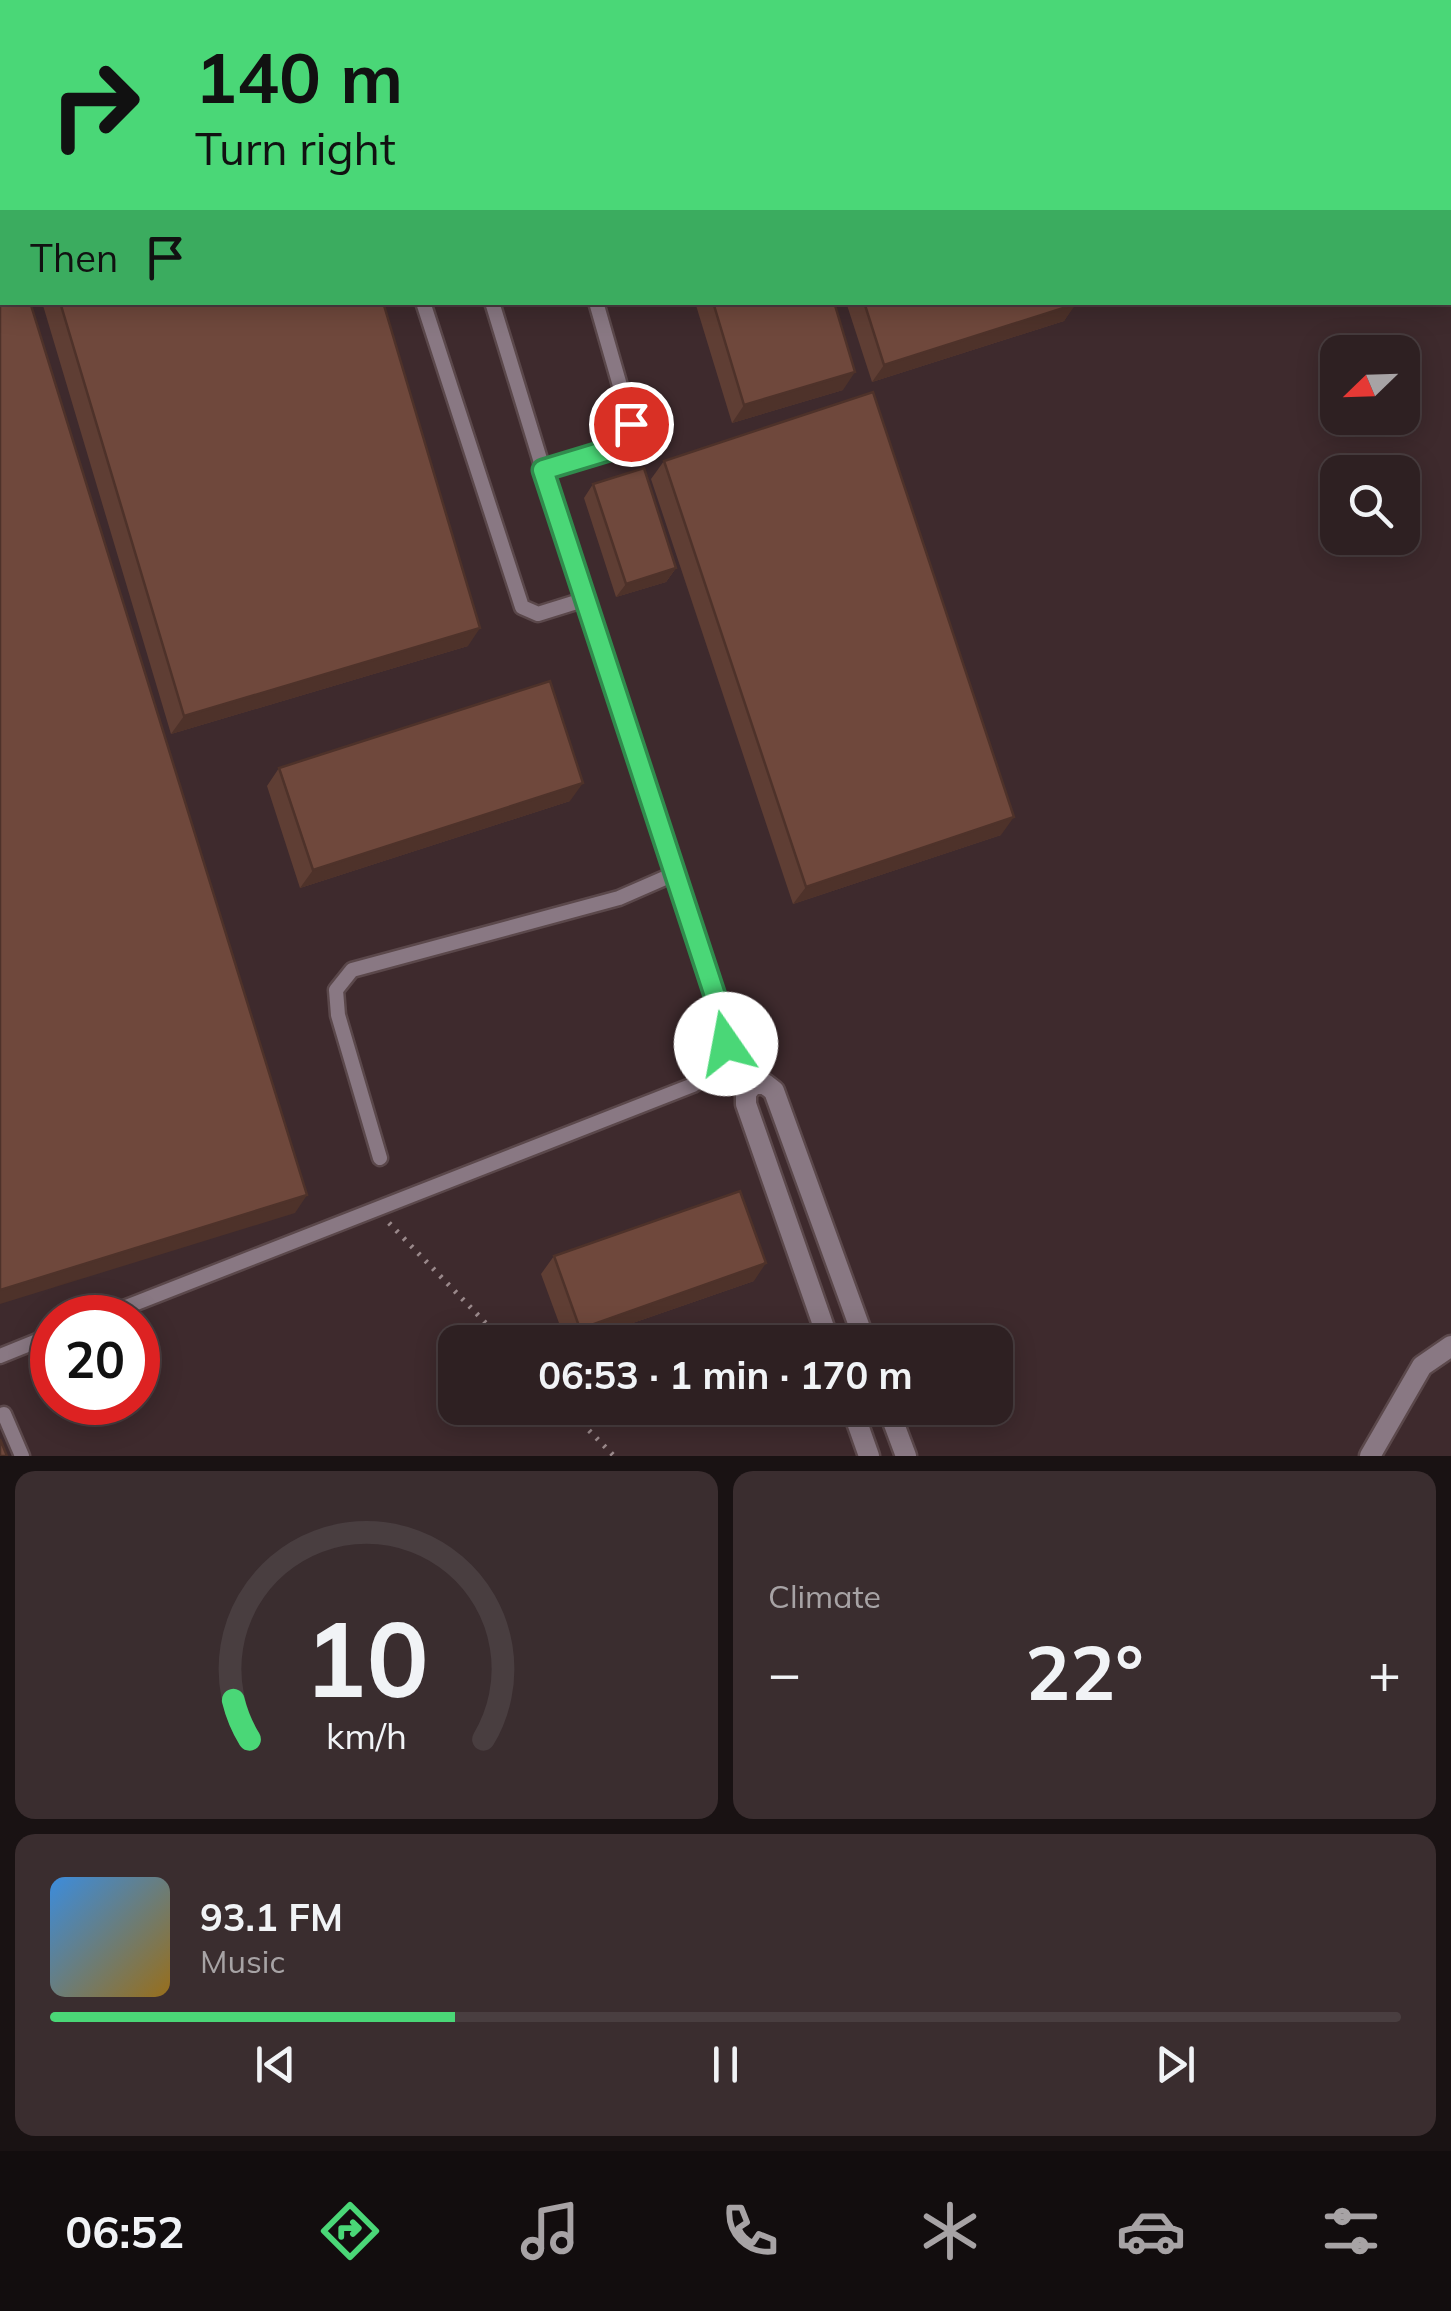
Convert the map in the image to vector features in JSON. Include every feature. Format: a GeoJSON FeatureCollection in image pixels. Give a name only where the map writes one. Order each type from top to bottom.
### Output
{"type":"FeatureCollection","features":[{"type":"Feature","properties":{"kind":"street"},"geometry":{"type":"LineString","coordinates":[[823,1325],[746,1104],[746,1092],[753,1084],[765,1084],[774,1091],[859,1325]]}},
{"type":"Feature","properties":{"kind":"street"},"geometry":{"type":"LineString","coordinates":[[1370,1456],[1422,1366],[1451,1346]]}},
{"type":"Feature","properties":{"kind":"street"},"geometry":{"type":"LineString","coordinates":[[858,1425],[868,1456]]}},
{"type":"Feature","properties":{"kind":"street"},"geometry":{"type":"LineString","coordinates":[[894,1425],[906,1456]]}},
{"type":"Feature","properties":{"kind":"lane"},"geometry":{"type":"LineString","coordinates":[[424,305],[522,607],[538,614],[583,600]]}},
{"type":"Feature","properties":{"kind":"lane"},"geometry":{"type":"LineString","coordinates":[[157,1295],[693,1085],[718,1069],[726,1044],[721,1014],[583,600],[493,305]]}},
{"type":"Feature","properties":{"kind":"lane"},"geometry":{"type":"LineString","coordinates":[[543,470],[586,459],[630,439],[631,424],[597,305]]}},
{"type":"Feature","properties":{"kind":"lane"},"geometry":{"type":"LineString","coordinates":[[380,1158],[338,1015],[336,990],[352,970],[620,898],[674,874]]}},
{"type":"Feature","properties":{"kind":"lane"},"geometry":{"type":"LineString","coordinates":[[0,1356],[30,1344]]}},
{"type":"Feature","properties":{"kind":"lane"},"geometry":{"type":"LineString","coordinates":[[4,1414],[22,1456]]}},
{"type":"Feature","properties":{"kind":"path"},"geometry":{"type":"LineString","coordinates":[[376,1210],[488,1325]]}},
{"type":"Feature","properties":{"kind":"path"},"geometry":{"type":"LineString","coordinates":[[584,1425],[614,1456]]}},
{"type":"Feature","properties":{"kind":"building"},"geometry":{"type":"Polygon","coordinates":[[[0,305],[31,305],[307,1195],[0,1290],[0,305]]]}},
{"type":"Feature","properties":{"kind":"building"},"geometry":{"type":"Polygon","coordinates":[[[61,305],[384,305],[480,628],[184,716],[61,305]]]}},
{"type":"Feature","properties":{"kind":"building"},"geometry":{"type":"Polygon","coordinates":[[[714,305],[835,305],[855,372],[744,405],[714,305]]]}},
{"type":"Feature","properties":{"kind":"building"},"geometry":{"type":"Polygon","coordinates":[[[865,305],[1073,305],[884,365],[865,305]]]}},
{"type":"Feature","properties":{"kind":"building"},"geometry":{"type":"Polygon","coordinates":[[[873,392],[1014,817],[806,887],[664,461],[873,392]]]}},
{"type":"Feature","properties":{"kind":"building"},"geometry":{"type":"Polygon","coordinates":[[[644,468],[676,568],[626,584],[593,484],[644,468]]]}},
{"type":"Feature","properties":{"kind":"building"},"geometry":{"type":"Polygon","coordinates":[[[550,681],[583,783],[313,870],[279,768],[550,681]]]}},
{"type":"Feature","properties":{"kind":"building"},"geometry":{"type":"Polygon","coordinates":[[[740,1191],[766,1263],[591,1325],[579,1325],[554,1256],[740,1191]]]}},
{"type":"Feature","properties":{"kind":"route"},"geometry":{"type":"LineString","coordinates":[[631,424],[630,439],[619,447],[543,470],[721,1014],[726,1044]]}}]}
